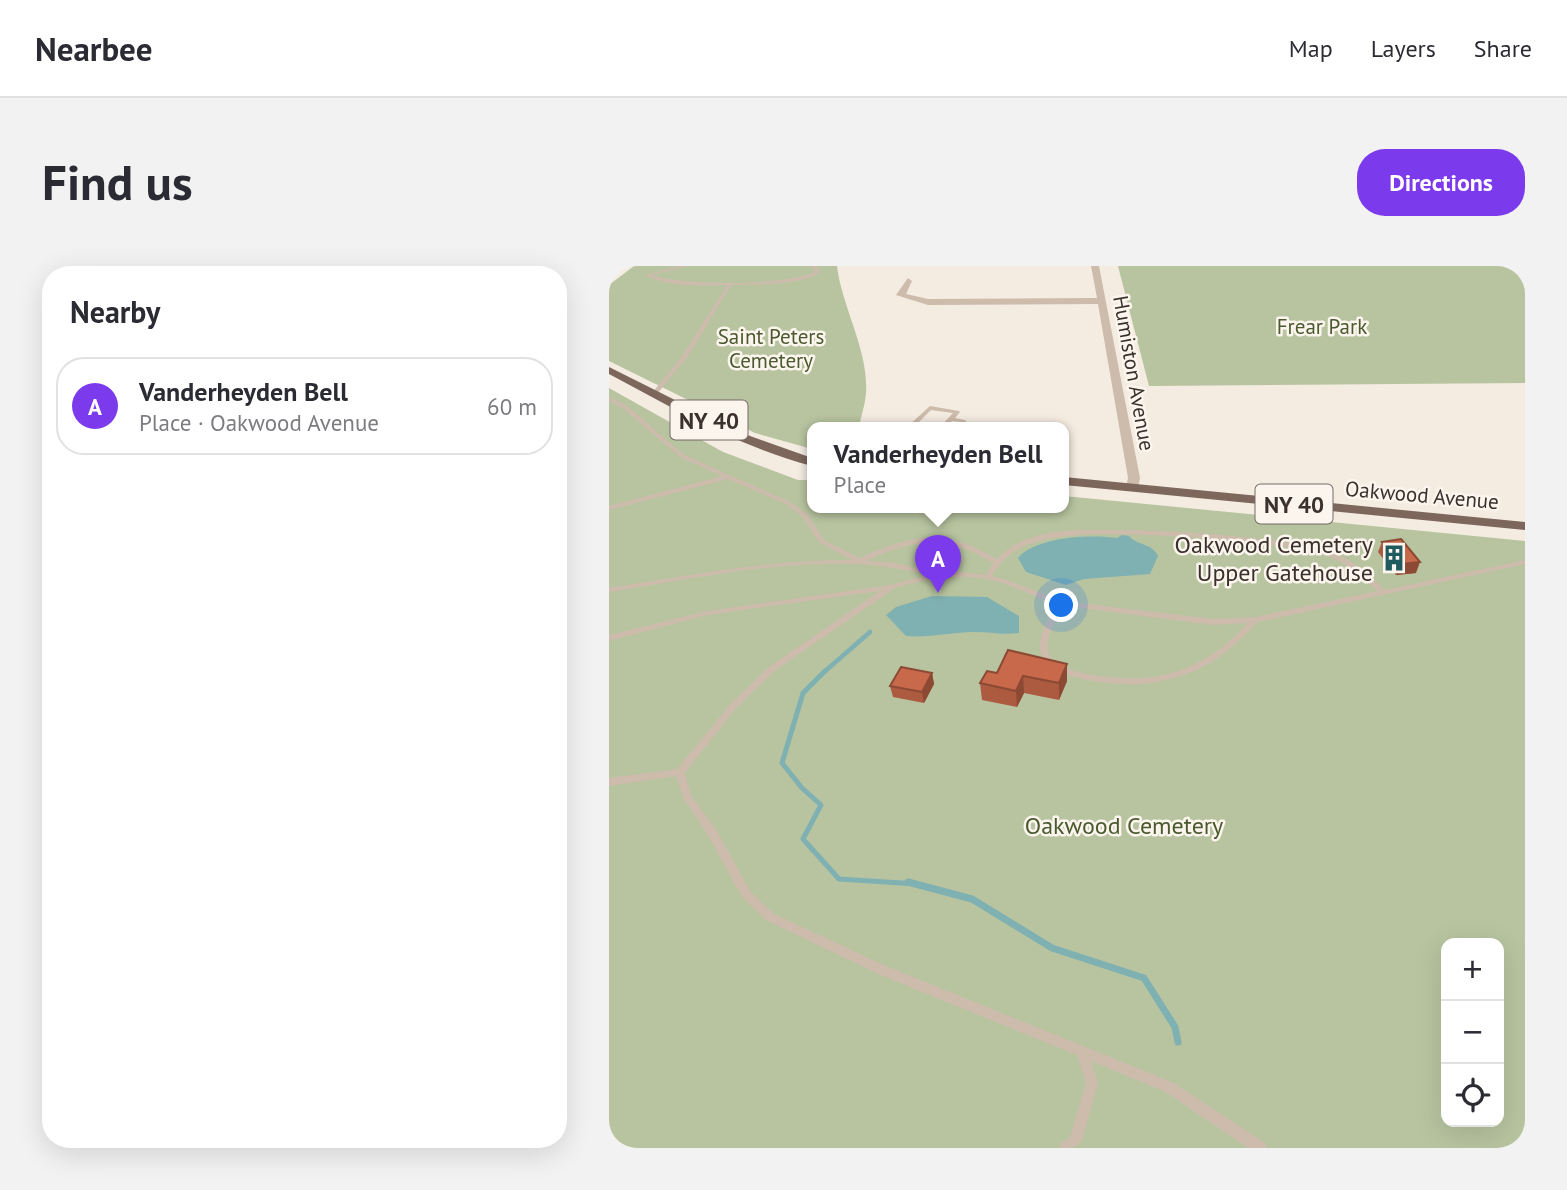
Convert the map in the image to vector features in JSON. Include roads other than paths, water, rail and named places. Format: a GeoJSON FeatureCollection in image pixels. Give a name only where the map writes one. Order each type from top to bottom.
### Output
{"type":"FeatureCollection","features":[{"type":"Feature","properties":{"kind":"main road","name":"NY 40"},"geometry":{"type":"LineString","coordinates":[[609,370],[759,444],[807,460]]}},
{"type":"Feature","properties":{"kind":"main road","name":"Oakwood Avenue"},"geometry":{"type":"LineString","coordinates":[[1069,481],[1525,526]]}},
{"type":"Feature","properties":{"kind":"street","name":"Humiston Avenue"},"geometry":{"type":"LineString","coordinates":[[1095,266],[1134,478],[1132,487]]}},
{"type":"Feature","properties":{"kind":"street"},"geometry":{"type":"LineString","coordinates":[[908,281],[901,295],[928,302],[1102,300]]}},
{"type":"Feature","properties":{"kind":"lane"},"geometry":{"type":"LineString","coordinates":[[687,266],[647,275],[664,280],[729,285],[806,278],[816,273],[817,268],[812,266]]}},
{"type":"Feature","properties":{"kind":"lane"},"geometry":{"type":"LineString","coordinates":[[655,393],[685,356],[729,285]]}},
{"type":"Feature","properties":{"kind":"lane"},"geometry":{"type":"LineString","coordinates":[[609,399],[625,407],[683,456],[786,502],[805,515],[821,541],[860,561],[909,542],[938,539],[960,542],[997,563]]}},
{"type":"Feature","properties":{"kind":"lane"},"geometry":{"type":"LineString","coordinates":[[915,422],[930,408],[957,412],[948,422]]}},
{"type":"Feature","properties":{"kind":"lane"},"geometry":{"type":"LineString","coordinates":[[951,419],[964,422]]}},
{"type":"Feature","properties":{"kind":"lane"},"geometry":{"type":"LineString","coordinates":[[609,508],[726,477]]}},
{"type":"Feature","properties":{"kind":"lane"},"geometry":{"type":"LineString","coordinates":[[988,577],[1002,556],[1032,540],[1057,534],[1093,531],[1148,533],[1300,547],[1336,557],[1383,592]]}},
{"type":"Feature","properties":{"kind":"lane"},"geometry":{"type":"LineString","coordinates":[[609,590],[736,570],[860,561],[893,564],[937,575],[988,577],[1061,603],[1213,621],[1255,620],[1525,562]]}},
{"type":"Feature","properties":{"kind":"lane"},"geometry":{"type":"LineString","coordinates":[[609,638],[707,612],[892,586],[937,575]]}},
{"type":"Feature","properties":{"kind":"lane"},"geometry":{"type":"LineString","coordinates":[[609,782],[680,772],[734,705],[773,668],[892,586]]}},
{"type":"Feature","properties":{"kind":"lane"},"geometry":{"type":"LineString","coordinates":[[1061,603],[1046,637],[1044,650],[1049,662],[1067,672],[1119,683],[1171,677],[1192,668],[1237,642],[1255,620]]}},
{"type":"Feature","properties":{"kind":"lane"},"geometry":{"type":"LineString","coordinates":[[680,772],[687,796],[713,834],[746,894],[771,917],[882,970],[1170,1087],[1260,1148]]}},
{"type":"Feature","properties":{"kind":"lane"},"geometry":{"type":"LineString","coordinates":[[1066,1148],[1075,1141],[1092,1083],[1081,1050]]}},
{"type":"Feature","properties":{"kind":"water"},"geometry":{"type":"Polygon","coordinates":[[[1122,535],[1149,547],[1158,556],[1150,574],[1084,579],[1066,585],[1026,572],[1018,558],[1037,545],[1050,541],[1093,536],[1117,538],[1122,535]]]}},
{"type":"Feature","properties":{"kind":"water"},"geometry":{"type":"Polygon","coordinates":[[[932,596],[987,597],[1019,616],[1019,633],[974,632],[906,636],[886,615],[896,607],[932,596]]]}},
{"type":"Feature","properties":{"kind":"waterway"},"geometry":{"type":"LineString","coordinates":[[823,673],[870,632]]}},
{"type":"Feature","properties":{"kind":"waterway"},"geometry":{"type":"LineString","coordinates":[[823,673],[803,693],[782,763],[802,788],[821,805],[803,839],[839,879],[915,884]]}},
{"type":"Feature","properties":{"kind":"waterway"},"geometry":{"type":"LineString","coordinates":[[908,882],[915,884]]}},
{"type":"Feature","properties":{"kind":"waterway"},"geometry":{"type":"LineString","coordinates":[[915,884],[972,899],[1052,948],[1144,978],[1175,1027],[1178,1042]]}},
{"type":"Feature","properties":{"kind":"place","name":"Oakwood Cemetery Upper Gatehouse"},"geometry":{"type":"Point","coordinates":[1394,558]}},
{"type":"Feature","properties":{"kind":"place","name":"Vanderheyden Bell"},"geometry":{"type":"Point","coordinates":[938,593]}},
{"type":"Feature","properties":{"kind":"park label","name":"Frear Park"},"geometry":{"type":"Point","coordinates":[1322,326]}},
{"type":"Feature","properties":{"kind":"park label","name":"Saint Peters Cemetery"},"geometry":{"type":"Point","coordinates":[771,348]}},
{"type":"Feature","properties":{"kind":"park label","name":"Oakwood Cemetery"},"geometry":{"type":"Point","coordinates":[1124,825]}}]}
